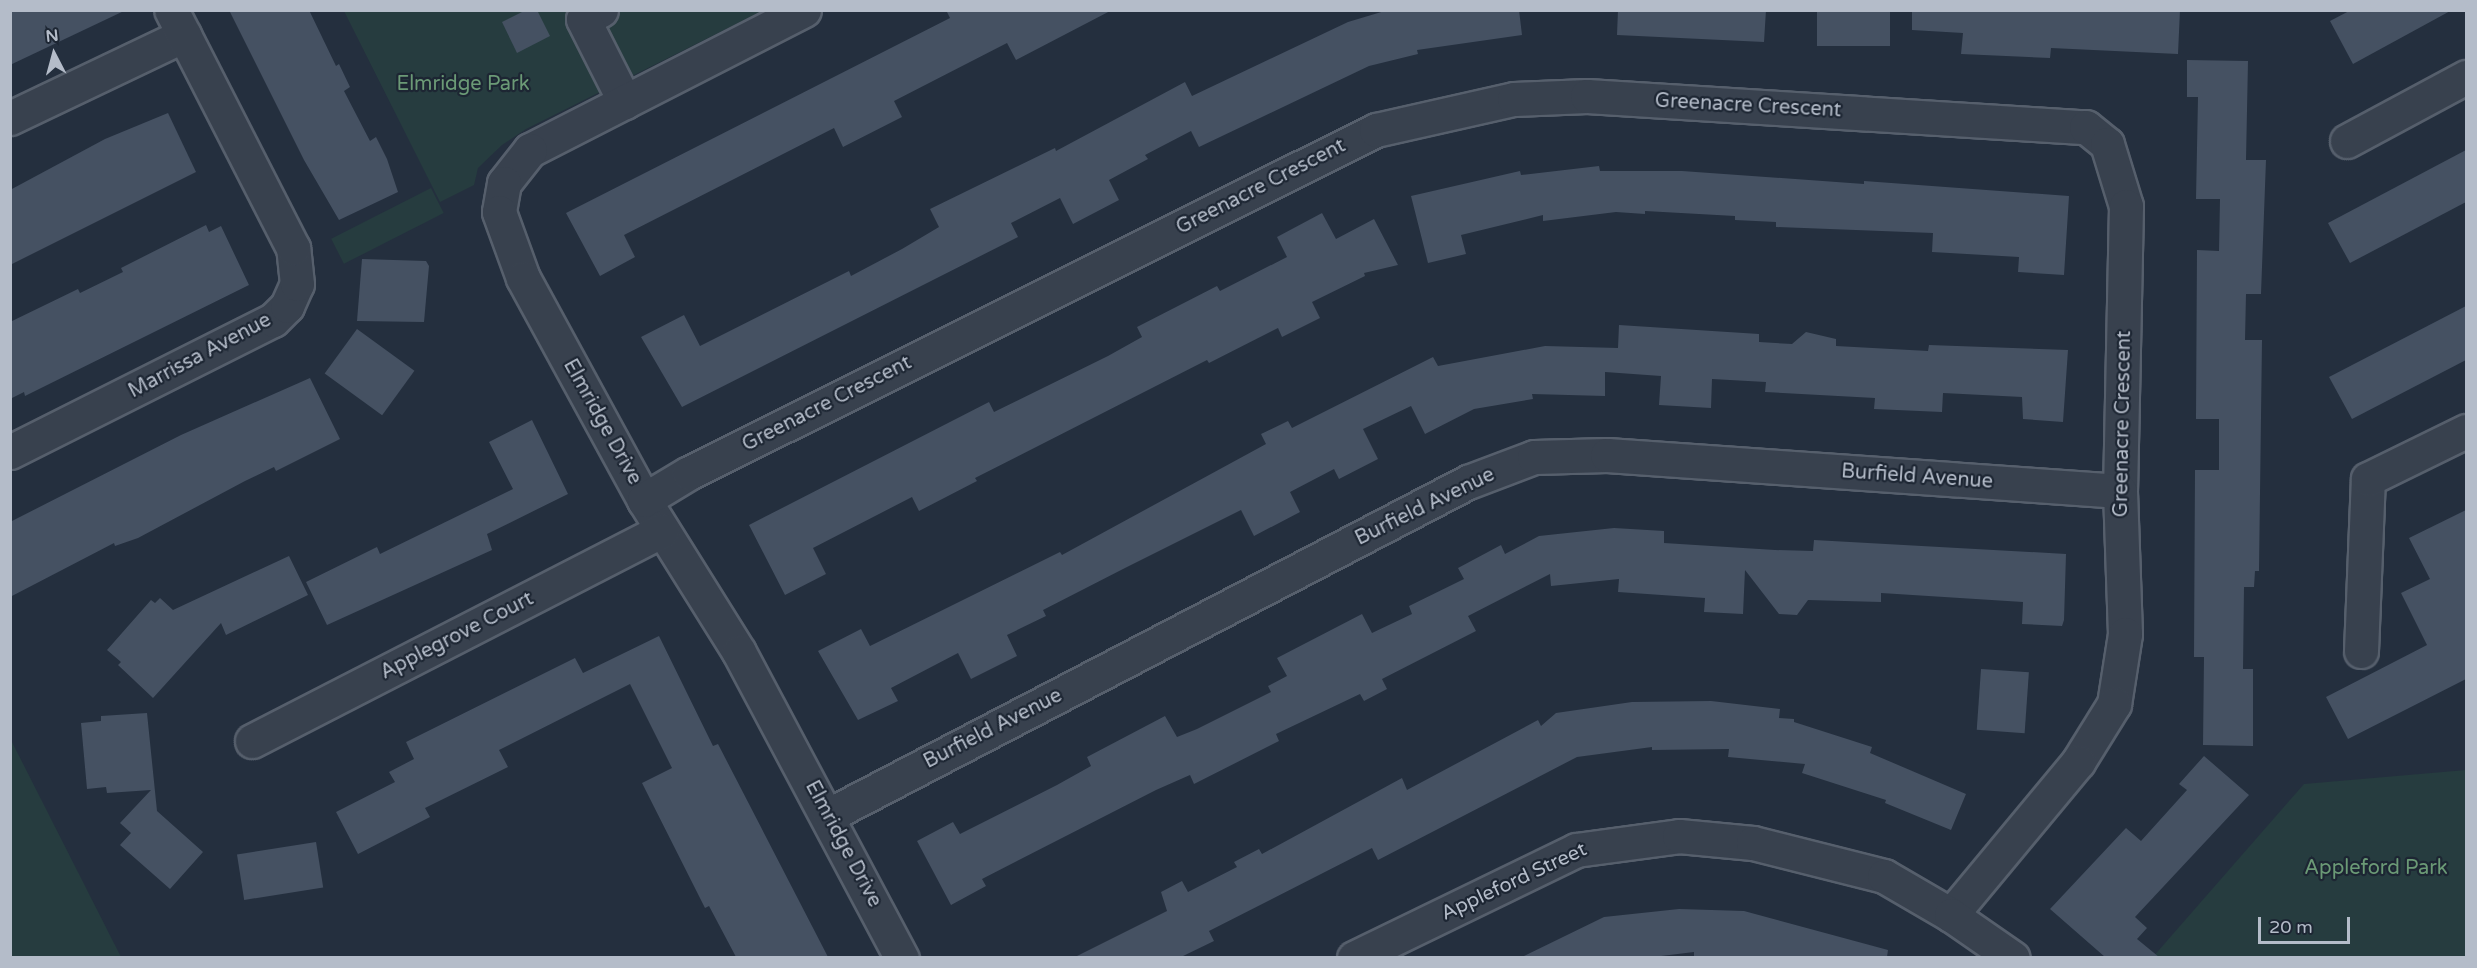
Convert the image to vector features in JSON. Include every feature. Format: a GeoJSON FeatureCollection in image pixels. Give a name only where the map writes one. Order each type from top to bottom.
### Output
{"type":"FeatureCollection","features":[{"type":"Feature","properties":{"kind":"street"},"geometry":{"type":"LineString","coordinates":[[601,10],[583,19],[625,102]]}},
{"type":"Feature","properties":{"kind":"street","name":"Elmridge Drive"},"geometry":{"type":"LineString","coordinates":[[804,10],[766,19],[625,102],[530,150],[504,183],[499,212],[523,278],[662,530],[739,652],[829,815],[902,957]]}},
{"type":"Feature","properties":{"kind":"street"},"geometry":{"type":"LineString","coordinates":[[10,118],[178,23]]}},
{"type":"Feature","properties":{"kind":"street","name":"Marrissa Avenue"},"geometry":{"type":"LineString","coordinates":[[10,452],[273,320],[287,306],[297,284],[293,248],[178,23]]}},
{"type":"Feature","properties":{"kind":"street"},"geometry":{"type":"LineString","coordinates":[[2347,141],[2466,77]]}},
{"type":"Feature","properties":{"kind":"street","name":"Greenacre Crescent"},"geometry":{"type":"LineString","coordinates":[[645,500],[699,468],[1376,130],[1515,99],[1587,96],[2086,127],[2107,144],[2126,206],[2120,491],[2126,634],[2114,704],[2078,762],[1951,915]]}},
{"type":"Feature","properties":{"kind":"street"},"geometry":{"type":"LineString","coordinates":[[2361,651],[2368,478],[2466,431]]}},
{"type":"Feature","properties":{"kind":"street","name":"Burfield Avenue"},"geometry":{"type":"LineString","coordinates":[[829,815],[1458,487],[1534,457],[1607,455],[2120,491]]}},
{"type":"Feature","properties":{"kind":"street","name":"Applegrove Court"},"geometry":{"type":"LineString","coordinates":[[252,741],[662,530]]}},
{"type":"Feature","properties":{"kind":"street","name":"Appleford Street"},"geometry":{"type":"LineString","coordinates":[[1354,957],[1576,850],[1679,836],[1753,843],[1884,876],[1951,915],[2013,957]]}},
{"type":"Feature","properties":{"kind":"green space","name":"Elmridge Park"},"geometry":{"type":"Polygon","coordinates":[[[344,11],[762,11],[526,129],[502,145],[478,168],[474,185],[440,202],[344,11]]]}},
{"type":"Feature","properties":{"kind":"green space"},"geometry":{"type":"Polygon","coordinates":[[[431,188],[444,213],[344,264],[331,239],[431,188]]]}},
{"type":"Feature","properties":{"kind":"green space"},"geometry":{"type":"Polygon","coordinates":[[[11,740],[121,957],[11,957],[11,740]]]}},
{"type":"Feature","properties":{"kind":"green space","name":"Appleford Park"},"geometry":{"type":"Polygon","coordinates":[[[2466,770],[2466,957],[2152,958],[2304,784],[2466,770]]]}},
{"type":"Feature","properties":{"kind":"building"},"geometry":{"type":"Polygon","coordinates":[[[10,10],[126,10],[10,65],[10,10]]]}},
{"type":"Feature","properties":{"kind":"building"},"geometry":{"type":"Polygon","coordinates":[[[229,10],[309,10],[336,66],[339,64],[350,87],[344,91],[370,141],[376,137],[387,159],[398,192],[339,220],[304,160],[229,10]]]}},
{"type":"Feature","properties":{"kind":"building"},"geometry":{"type":"Polygon","coordinates":[[[526,10],[537,10],[550,36],[517,53],[502,22],[526,10]]]}},
{"type":"Feature","properties":{"kind":"building"},"geometry":{"type":"Polygon","coordinates":[[[946,10],[1112,10],[1016,60],[1007,43],[894,101],[902,117],[843,147],[834,128],[624,235],[635,257],[600,276],[566,213],[950,18],[946,10]]]}},
{"type":"Feature","properties":{"kind":"building"},"geometry":{"type":"Polygon","coordinates":[[[1388,10],[1519,10],[1522,35],[1417,50],[1418,54],[1369,66],[1199,147],[1191,131],[1145,155],[1148,159],[1109,180],[1119,200],[1073,224],[1060,198],[1011,223],[1018,237],[682,407],[641,337],[684,315],[700,346],[849,271],[851,276],[902,249],[939,227],[930,209],[1055,148],[1056,151],[1185,82],[1192,96],[1348,22],[1388,10]]]}},
{"type":"Feature","properties":{"kind":"building"},"geometry":{"type":"Polygon","coordinates":[[[1618,10],[1766,10],[1764,42],[1617,35],[1618,10]]]}},
{"type":"Feature","properties":{"kind":"building"},"geometry":{"type":"Polygon","coordinates":[[[1817,10],[1890,10],[1890,46],[1817,46],[1817,10]]]}},
{"type":"Feature","properties":{"kind":"building"},"geometry":{"type":"Polygon","coordinates":[[[1912,10],[2180,10],[2178,54],[2051,48],[2050,58],[1961,54],[1963,33],[1912,30],[1912,10]]]}},
{"type":"Feature","properties":{"kind":"building"},"geometry":{"type":"Polygon","coordinates":[[[2351,10],[2452,10],[2353,64],[2330,21],[2351,10]]]}},
{"type":"Feature","properties":{"kind":"building"},"geometry":{"type":"Polygon","coordinates":[[[2187,60],[2248,61],[2246,160],[2266,160],[2261,294],[2246,294],[2245,340],[2262,340],[2259,571],[2255,571],[2254,587],[2244,587],[2243,669],[2253,669],[2253,746],[2203,745],[2204,657],[2194,657],[2195,470],[2219,470],[2219,419],[2196,419],[2197,250],[2219,251],[2220,199],[2196,199],[2198,97],[2187,97],[2187,60]]]}},
{"type":"Feature","properties":{"kind":"building"},"geometry":{"type":"Polygon","coordinates":[[[168,113],[196,172],[10,265],[10,190],[105,139],[168,113]]]}},
{"type":"Feature","properties":{"kind":"building"},"geometry":{"type":"Polygon","coordinates":[[[2466,150],[2466,202],[2350,263],[2328,223],[2466,150]]]}},
{"type":"Feature","properties":{"kind":"building"},"geometry":{"type":"Polygon","coordinates":[[[1599,166],[1600,171],[1682,171],[2069,196],[2064,275],[2018,272],[2019,257],[1932,252],[1933,233],[1776,227],[1776,222],[1735,220],[1735,216],[1645,211],[1645,214],[1616,212],[1543,221],[1543,215],[1461,235],[1466,254],[1428,263],[1411,196],[1520,171],[1521,175],[1599,166]]]}},
{"type":"Feature","properties":{"kind":"building"},"geometry":{"type":"Polygon","coordinates":[[[1322,213],[1336,239],[1374,219],[1398,265],[1364,273],[1365,276],[1312,302],[1320,318],[1282,337],[1278,328],[1209,363],[1207,360],[975,478],[977,481],[919,511],[912,497],[813,548],[826,574],[785,595],[749,525],[989,402],[994,412],[1108,356],[1142,337],[1137,327],[1217,286],[1220,291],[1287,257],[1277,237],[1322,213]]]}},
{"type":"Feature","properties":{"kind":"building"},"geometry":{"type":"Polygon","coordinates":[[[206,225],[209,232],[221,226],[249,285],[25,396],[24,392],[10,399],[10,322],[78,289],[80,293],[123,272],[121,268],[206,225]]]}},
{"type":"Feature","properties":{"kind":"building"},"geometry":{"type":"Polygon","coordinates":[[[362,259],[426,261],[429,266],[424,322],[357,321],[362,259]]]}},
{"type":"Feature","properties":{"kind":"building"},"geometry":{"type":"Polygon","coordinates":[[[2466,306],[2466,360],[2352,419],[2329,377],[2466,306]]]}},
{"type":"Feature","properties":{"kind":"building"},"geometry":{"type":"Polygon","coordinates":[[[1619,325],[1759,334],[1759,342],[1792,344],[1806,332],[1836,339],[1836,346],[1928,351],[1929,345],[2068,350],[2063,422],[2023,419],[2022,397],[1943,393],[1942,412],[1874,409],[1875,398],[1765,392],[1766,382],[1712,379],[1711,408],[1659,405],[1661,376],[1605,372],[1605,396],[1532,394],[1533,399],[1474,409],[1425,434],[1411,406],[1363,429],[1378,459],[1339,479],[1334,469],[1290,492],[1300,512],[1254,536],[1241,510],[1125,568],[1043,610],[1046,616],[1007,635],[1017,656],[971,679],[958,653],[891,688],[898,701],[858,720],[818,651],[861,629],[870,646],[1060,552],[1062,555],[1266,444],[1261,434],[1288,421],[1292,428],[1433,357],[1438,366],[1545,346],[1618,348],[1619,325]]]}},
{"type":"Feature","properties":{"kind":"building"},"geometry":{"type":"Polygon","coordinates":[[[357,329],[414,371],[382,415],[325,373],[357,329]]]}},
{"type":"Feature","properties":{"kind":"building"},"geometry":{"type":"Polygon","coordinates":[[[310,378],[340,439],[276,471],[274,467],[245,481],[138,538],[115,546],[114,543],[10,597],[10,522],[181,435],[310,378]]]}},
{"type":"Feature","properties":{"kind":"building"},"geometry":{"type":"Polygon","coordinates":[[[532,420],[568,494],[487,534],[492,550],[327,625],[306,582],[377,547],[380,554],[513,489],[489,442],[532,420]]]}},
{"type":"Feature","properties":{"kind":"building"},"geometry":{"type":"Polygon","coordinates":[[[2466,510],[2466,679],[2348,739],[2326,697],[2427,645],[2401,593],[2430,579],[2409,538],[2466,510]]]}},
{"type":"Feature","properties":{"kind":"building"},"geometry":{"type":"Polygon","coordinates":[[[1614,528],[1664,531],[1664,543],[1775,550],[1813,551],[1814,540],[2066,554],[2064,620],[2062,626],[2022,624],[2023,602],[1881,593],[1881,602],[1808,600],[1797,615],[1779,614],[1745,570],[1743,614],[1704,612],[1705,598],[1618,592],[1619,579],[1551,586],[1550,574],[1468,616],[1476,631],[1382,679],[1387,689],[1364,701],[1360,694],[1276,734],[1279,741],[1194,784],[1190,775],[1156,790],[982,879],[986,886],[951,905],[917,841],[953,822],[960,834],[1091,766],[1087,757],[1165,716],[1177,737],[1271,692],[1268,686],[1287,676],[1277,658],[1362,614],[1372,633],[1412,614],[1409,606],[1464,579],[1458,568],[1501,545],[1505,554],[1539,536],[1614,528]]]}},
{"type":"Feature","properties":{"kind":"building"},"geometry":{"type":"Polygon","coordinates":[[[289,556],[308,595],[226,635],[221,623],[153,698],[118,665],[121,662],[107,650],[151,600],[155,603],[160,598],[173,610],[289,556]]]}},
{"type":"Feature","properties":{"kind":"building"},"geometry":{"type":"Polygon","coordinates":[[[659,636],[713,746],[718,744],[828,957],[736,957],[709,906],[705,908],[642,783],[672,768],[630,684],[499,750],[508,767],[425,808],[430,817],[358,854],[336,812],[395,782],[389,772],[414,759],[406,742],[575,658],[583,673],[659,636]]]}},
{"type":"Feature","properties":{"kind":"building"},"geometry":{"type":"Polygon","coordinates":[[[1981,669],[2029,672],[2025,733],[1977,730],[1981,669]]]}},
{"type":"Feature","properties":{"kind":"building"},"geometry":{"type":"Polygon","coordinates":[[[1711,701],[1780,709],[1779,718],[1794,719],[1794,722],[1872,747],[1870,753],[1966,794],[1951,830],[1885,803],[1886,800],[1802,773],[1805,764],[1728,757],[1729,749],[1652,750],[1652,747],[1577,757],[1378,860],[1372,848],[1209,931],[1214,941],[1181,957],[1075,957],[1167,911],[1161,892],[1182,881],[1188,892],[1237,867],[1234,862],[1259,849],[1262,854],[1402,778],[1407,790],[1538,720],[1541,726],[1556,713],[1632,702],[1711,701]]]}},
{"type":"Feature","properties":{"kind":"building"},"geometry":{"type":"Polygon","coordinates":[[[147,713],[157,811],[203,852],[170,889],[120,845],[131,833],[120,823],[151,790],[107,793],[106,787],[87,789],[81,723],[101,721],[101,716],[147,713]]]}},
{"type":"Feature","properties":{"kind":"building"},"geometry":{"type":"Polygon","coordinates":[[[2204,756],[2249,795],[2135,917],[2147,928],[2137,939],[2159,957],[2105,957],[2050,909],[2126,828],[2141,841],[2187,790],[2179,784],[2204,756]]]}},
{"type":"Feature","properties":{"kind":"building"},"geometry":{"type":"Polygon","coordinates":[[[316,842],[323,887],[244,900],[237,855],[316,842]]]}},
{"type":"Feature","properties":{"kind":"building"},"geometry":{"type":"Polygon","coordinates":[[[1679,909],[1744,911],[1888,950],[1887,957],[1702,957],[1694,956],[1694,952],[1653,957],[1522,957],[1604,917],[1679,909]]]}}]}
